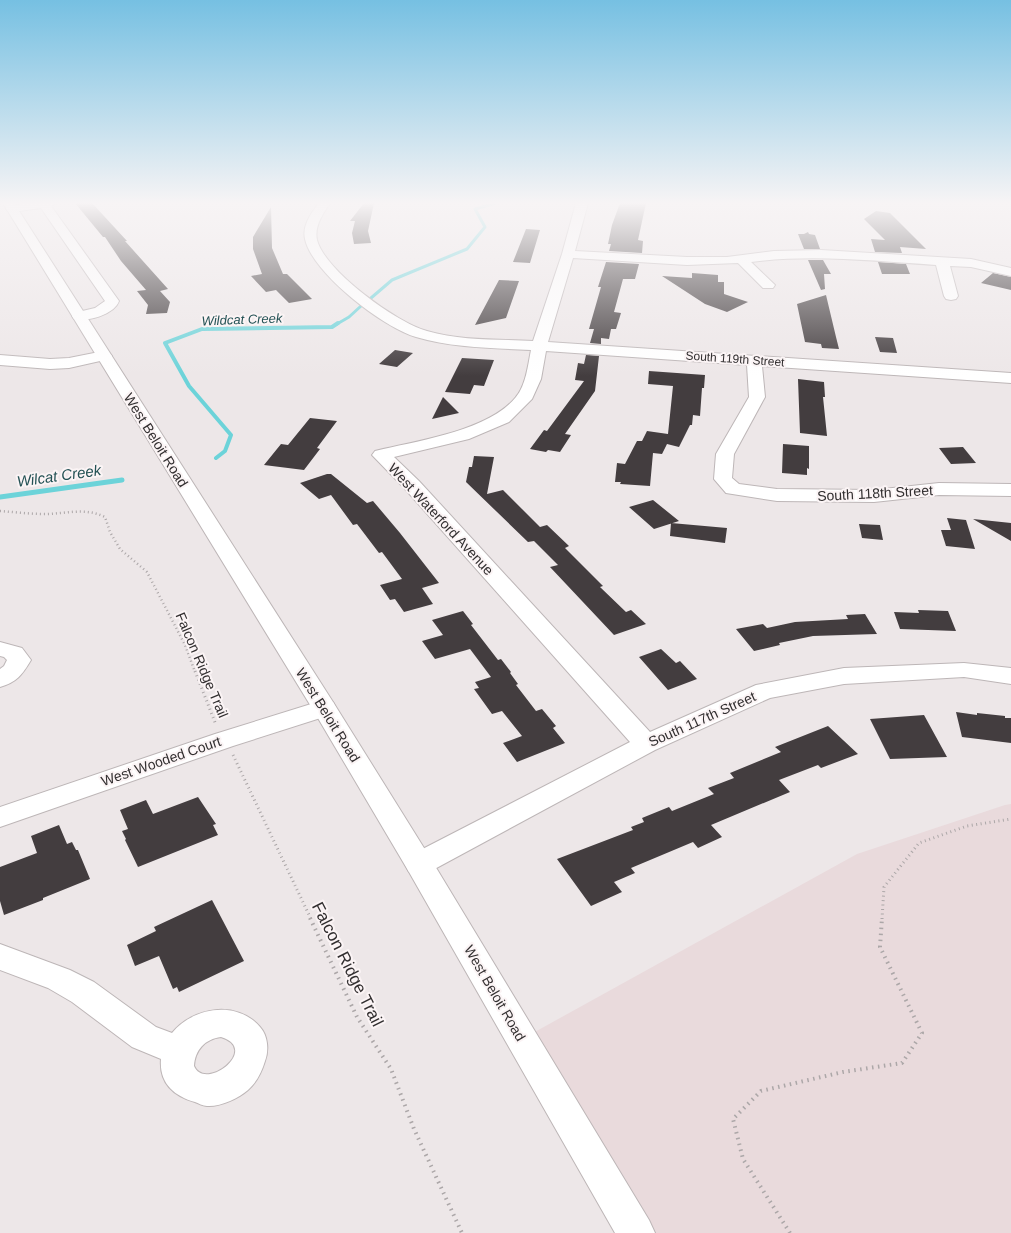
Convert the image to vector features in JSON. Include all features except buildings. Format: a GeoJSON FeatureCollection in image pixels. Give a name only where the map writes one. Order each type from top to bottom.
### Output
{"type":"FeatureCollection","features":[{"type":"Feature","properties":{"kind":"street","name":"West Beloit Road"},"geometry":{"type":"LineString","coordinates":[[44,261],[324,708],[419,864],[636,1233]]}},
{"type":"Feature","properties":{"kind":"street"},"geometry":{"type":"LineString","coordinates":[[79,316],[102,310],[108,307],[112,301],[85,261]]}},
{"type":"Feature","properties":{"kind":"street","name":"South 119th Street"},"geometry":{"type":"LineString","coordinates":[[323,261],[330,270],[365,302],[404,327],[441,339],[1011,378]]}},
{"type":"Feature","properties":{"kind":"street","name":"West Waterford Avenue"},"geometry":{"type":"LineString","coordinates":[[566,261],[539,346],[533,379],[524,399],[504,418],[463,435],[380,455],[412,485],[646,744]]}},
{"type":"Feature","properties":{"kind":"street"},"geometry":{"type":"LineString","coordinates":[[679,261],[699,261]]}},
{"type":"Feature","properties":{"kind":"street"},"geometry":{"type":"LineString","coordinates":[[742,261],[768,285]]}},
{"type":"Feature","properties":{"kind":"street"},"geometry":{"type":"LineString","coordinates":[[934,261],[972,263],[1011,272]]}},
{"type":"Feature","properties":{"kind":"street"},"geometry":{"type":"LineString","coordinates":[[942,261],[951,296]]}},
{"type":"Feature","properties":{"kind":"street"},"geometry":{"type":"LineString","coordinates":[[0,360],[50,364],[69,363],[104,356]]}},
{"type":"Feature","properties":{"kind":"street","name":"South 118th Street"},"geometry":{"type":"LineString","coordinates":[[754,360],[756,397],[725,454],[723,479],[733,489],[777,495],[836,496],[874,496],[939,489],[1011,490]]}},
{"type":"Feature","properties":{"kind":"street"},"geometry":{"type":"LineString","coordinates":[[0,649],[13,652],[18,656],[19,660],[13,671],[0,678]]}},
{"type":"Feature","properties":{"kind":"street","name":"South 117th Street"},"geometry":{"type":"LineString","coordinates":[[419,864],[646,744],[764,692],[844,676],[964,670],[1011,676]]}},
{"type":"Feature","properties":{"kind":"street","name":"West Wooded Court"},"geometry":{"type":"LineString","coordinates":[[0,817],[209,745],[324,708]]}},
{"type":"Feature","properties":{"kind":"street"},"geometry":{"type":"LineString","coordinates":[[0,957],[59,979],[83,992],[144,1037],[179,1051]]}},
{"type":"Feature","properties":{"kind":"path","name":"Falcon Ridge Trail"},"geometry":{"type":"LineString","coordinates":[[0,512],[42,514],[87,512],[105,516],[110,532],[120,549],[147,572],[185,645],[219,732]]}},
{"type":"Feature","properties":{"kind":"path","name":"Falcon Ridge Trail"},"geometry":{"type":"LineString","coordinates":[[230,750],[357,1017],[391,1069],[414,1129],[462,1233]]}},
{"type":"Feature","properties":{"kind":"path"},"geometry":{"type":"LineString","coordinates":[[790,1233],[743,1159],[733,1119],[761,1091],[843,1072],[902,1063],[922,1033],[880,947],[884,887],[919,843],[967,826],[1011,819]]}},
{"type":"Feature","properties":{"kind":"shaded area"},"geometry":{"type":"Polygon","coordinates":[[[1011,804],[1011,1233],[646,1233],[522,1039],[857,854],[1011,804]]]}},
{"type":"Feature","properties":{"kind":"waterway","name":"Wildcat Creek"},"geometry":{"type":"LineString","coordinates":[[371,298],[392,280],[439,261]]}},
{"type":"Feature","properties":{"kind":"waterway","name":"Wildcat Creek"},"geometry":{"type":"LineString","coordinates":[[337,324],[349,317],[361,306]]}},
{"type":"Feature","properties":{"kind":"waterway","name":"Wildcat Creek"},"geometry":{"type":"LineString","coordinates":[[216,458],[225,451],[231,435],[189,386],[165,343],[202,329],[332,327],[338,323]]}},
{"type":"Feature","properties":{"kind":"waterway","name":"Wilcat Creek"},"geometry":{"type":"LineString","coordinates":[[0,497],[122,480]]}}]}
